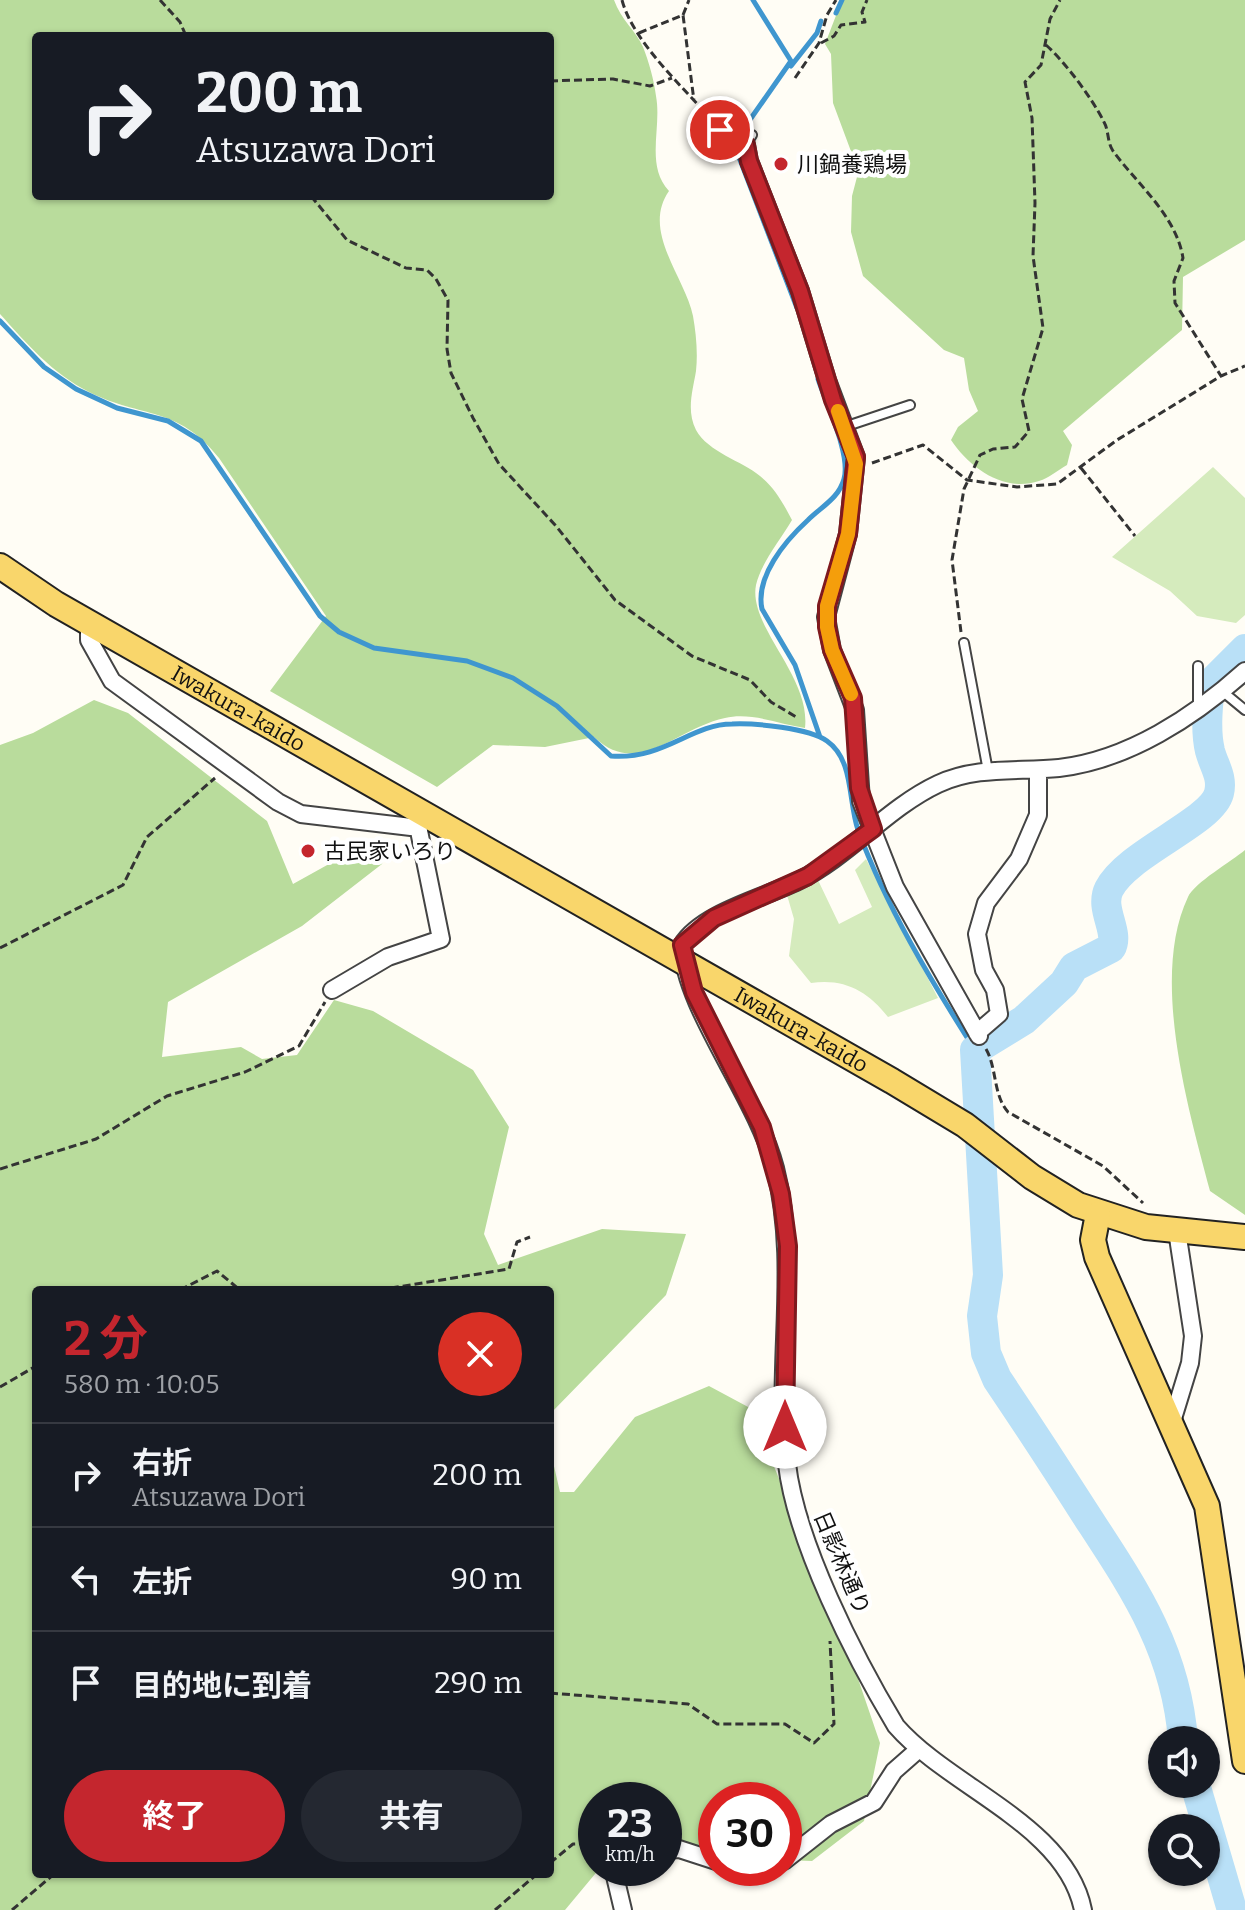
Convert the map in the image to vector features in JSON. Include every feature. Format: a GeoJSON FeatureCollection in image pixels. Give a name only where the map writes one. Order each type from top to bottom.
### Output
{"type":"FeatureCollection","features":[{"type":"Feature","properties":{"kind":"main road","name":"Iwakura-kaido"},"geometry":{"type":"LineString","coordinates":[[0,566],[89,623],[424,821],[687,966],[965,1125],[1050,1189],[1098,1214],[1128,1224],[1245,1237]]}},
{"type":"Feature","properties":{"kind":"main road"},"geometry":{"type":"LineString","coordinates":[[1098,1214],[1093,1240],[1097,1257],[1207,1506],[1214,1536],[1245,1761]]}},
{"type":"Feature","properties":{"kind":"street"},"geometry":{"type":"LineString","coordinates":[[743,141],[800,291],[856,464],[848,534],[827,606],[827,627],[832,650],[853,698],[859,788],[867,834],[978,1035],[999,1014],[995,990],[984,970],[977,934],[986,903],[1019,859],[1038,815],[1038,770]]}},
{"type":"Feature","properties":{"kind":"street"},"geometry":{"type":"LineString","coordinates":[[89,623],[89,640],[112,681],[265,793],[301,814],[424,821],[441,939],[388,957],[332,990]]}},
{"type":"Feature","properties":{"kind":"street"},"geometry":{"type":"LineString","coordinates":[[687,966],[682,945],[695,932],[732,909],[808,876],[938,784],[988,771],[1038,770],[1079,765],[1106,757],[1146,740],[1198,708],[1245,671]]}},
{"type":"Feature","properties":{"kind":"street","name":"日影林通り"},"geometry":{"type":"LineString","coordinates":[[687,966],[694,992],[750,1100],[775,1165],[788,1246],[786,1462],[804,1536],[835,1606],[896,1726],[919,1749],[1059,1857],[1075,1882],[1083,1910]]}},
{"type":"Feature","properties":{"kind":"street"},"geometry":{"type":"LineString","coordinates":[[1170,1426],[1190,1363],[1193,1336],[1177,1231]]}},
{"type":"Feature","properties":{"kind":"street"},"geometry":{"type":"LineString","coordinates":[[802,1847],[831,1824],[874,1802],[894,1771],[919,1749]]}},
{"type":"Feature","properties":{"kind":"street"},"geometry":{"type":"LineString","coordinates":[[617,1886],[623,1910]]}},
{"type":"Feature","properties":{"kind":"lane"},"geometry":{"type":"LineString","coordinates":[[720,130],[743,141]]}},
{"type":"Feature","properties":{"kind":"lane"},"geometry":{"type":"LineString","coordinates":[[844,427],[910,405]]}},
{"type":"Feature","properties":{"kind":"lane"},"geometry":{"type":"LineString","coordinates":[[964,643],[979,707],[988,771]]}},
{"type":"Feature","properties":{"kind":"lane"},"geometry":{"type":"LineString","coordinates":[[1198,666],[1198,708]]}},
{"type":"Feature","properties":{"kind":"lane"},"geometry":{"type":"LineString","coordinates":[[1222,691],[1245,710]]}},
{"type":"Feature","properties":{"kind":"path"},"geometry":{"type":"LineString","coordinates":[[162,0],[184,32]]}},
{"type":"Feature","properties":{"kind":"path"},"geometry":{"type":"LineString","coordinates":[[622,0],[627,18],[672,78],[720,130]]}},
{"type":"Feature","properties":{"kind":"path"},"geometry":{"type":"LineString","coordinates":[[689,0],[683,15],[694,101]]}},
{"type":"Feature","properties":{"kind":"path"},"geometry":{"type":"LineString","coordinates":[[795,78],[819,43],[827,15],[836,0]]}},
{"type":"Feature","properties":{"kind":"path"},"geometry":{"type":"LineString","coordinates":[[819,43],[834,36],[841,25],[865,22],[862,12],[867,0]]}},
{"type":"Feature","properties":{"kind":"path"},"geometry":{"type":"LineString","coordinates":[[964,643],[952,560],[967,480],[980,455],[993,449],[1015,447],[1029,431],[1022,399],[1043,328],[1033,256],[1032,118],[1025,82],[1041,65],[1050,19],[1060,0]]}},
{"type":"Feature","properties":{"kind":"path"},"geometry":{"type":"LineString","coordinates":[[639,33],[683,15]]}},
{"type":"Feature","properties":{"kind":"path"},"geometry":{"type":"LineString","coordinates":[[1045,44],[1070,67],[1074,80],[1107,126],[1111,147],[1168,220],[1183,258],[1174,281],[1175,303],[1221,376]]}},
{"type":"Feature","properties":{"kind":"path"},"geometry":{"type":"LineString","coordinates":[[554,81],[613,79],[650,86],[672,78]]}},
{"type":"Feature","properties":{"kind":"path"},"geometry":{"type":"LineString","coordinates":[[314,200],[347,240],[406,268],[427,270],[436,279],[448,300],[447,349],[451,373],[473,418],[499,464],[556,526],[615,600],[692,656],[750,680],[771,702],[798,718]]}},
{"type":"Feature","properties":{"kind":"path"},"geometry":{"type":"LineString","coordinates":[[856,464],[923,445],[967,480],[1017,487],[1057,484],[1221,376],[1245,366]]}},
{"type":"Feature","properties":{"kind":"path"},"geometry":{"type":"LineString","coordinates":[[1080,467],[1135,536]]}},
{"type":"Feature","properties":{"kind":"path"},"geometry":{"type":"LineString","coordinates":[[0,948],[123,885],[147,837],[230,765]]}},
{"type":"Feature","properties":{"kind":"path"},"geometry":{"type":"LineString","coordinates":[[0,1169],[96,1139],[167,1096],[245,1072],[299,1046],[332,990]]}},
{"type":"Feature","properties":{"kind":"path"},"geometry":{"type":"LineString","coordinates":[[989,1053],[1000,1100],[1008,1112],[1103,1166],[1151,1210]]}},
{"type":"Feature","properties":{"kind":"path"},"geometry":{"type":"LineString","coordinates":[[404,1286],[509,1269],[517,1242],[530,1237]]}},
{"type":"Feature","properties":{"kind":"path"},"geometry":{"type":"LineString","coordinates":[[188,1286],[217,1271],[235,1286]]}},
{"type":"Feature","properties":{"kind":"path"},"geometry":{"type":"LineString","coordinates":[[0,1387],[32,1368]]}},
{"type":"Feature","properties":{"kind":"path"},"geometry":{"type":"LineString","coordinates":[[554,1693],[688,1704],[717,1724],[785,1724],[814,1743],[834,1724],[829,1635],[835,1606]]}},
{"type":"Feature","properties":{"kind":"path"},"geometry":{"type":"LineString","coordinates":[[554,1860],[573,1844],[578,1844]]}},
{"type":"Feature","properties":{"kind":"path"},"geometry":{"type":"LineString","coordinates":[[12,1910],[49,1878]]}},
{"type":"Feature","properties":{"kind":"path"},"geometry":{"type":"LineString","coordinates":[[495,1910],[532,1878]]}},
{"type":"Feature","properties":{"kind":"green space"},"geometry":{"type":"Polygon","coordinates":[[[0,0],[614,0],[643,47],[654,84],[656,158],[662,181],[669,191],[662,206],[662,238],[689,301],[695,329],[697,364],[692,393],[693,423],[701,438],[765,481],[792,520],[762,568],[756,585],[756,601],[761,618],[799,690],[805,728],[755,717],[725,718],[707,723],[658,747],[626,753],[610,749],[594,737],[545,747],[493,745],[437,787],[270,691],[326,616],[219,458],[204,441],[174,421],[89,392],[63,376],[0,314],[0,0]]]}},
{"type":"Feature","properties":{"kind":"green space"},"geometry":{"type":"Polygon","coordinates":[[[842,0],[1245,0],[1245,240],[1183,277],[1182,330],[1063,431],[1072,445],[1067,465],[1043,480],[1026,484],[1000,480],[977,468],[958,450],[951,440],[958,427],[978,411],[969,390],[964,358],[944,350],[863,276],[851,232],[852,196],[857,177],[833,103],[831,54],[825,44],[842,0]]]}},
{"type":"Feature","properties":{"kind":"green space"},"geometry":{"type":"Polygon","coordinates":[[[1213,467],[1245,498],[1245,615],[1236,623],[1197,616],[1170,591],[1112,557],[1213,467]]]}},
{"type":"Feature","properties":{"kind":"green space"},"geometry":{"type":"Polygon","coordinates":[[[94,700],[128,713],[267,821],[293,884],[374,839],[386,847],[382,864],[302,926],[168,1002],[162,1057],[241,1047],[262,1059],[297,1055],[334,1000],[373,1011],[473,1070],[509,1127],[484,1234],[498,1265],[602,1229],[686,1234],[666,1295],[554,1410],[554,1286],[32,1286],[32,1878],[554,1878],[554,1466],[560,1492],[574,1492],[635,1417],[709,1386],[750,1408],[842,1632],[880,1743],[864,1821],[812,1861],[802,1861],[802,1782],[698,1782],[698,1859],[682,1859],[682,1782],[578,1782],[578,1886],[585,1886],[565,1910],[0,1910],[0,745],[33,733],[94,700]]]}},
{"type":"Feature","properties":{"kind":"green space"},"geometry":{"type":"Polygon","coordinates":[[[1245,850],[1245,1215],[1210,1191],[1176,1043],[1172,965],[1177,929],[1188,897],[1205,879],[1245,850]]]}},
{"type":"Feature","properties":{"kind":"green space"},"geometry":{"type":"Polygon","coordinates":[[[866,859],[938,998],[888,1017],[864,993],[854,988],[834,983],[811,983],[789,956],[794,919],[787,895],[817,878],[839,924],[872,907],[855,870],[866,859]]]}},
{"type":"Feature","properties":{"kind":"waterway"},"geometry":{"type":"LineString","coordinates":[[753,0],[791,61],[740,134],[737,152],[797,308]]}},
{"type":"Feature","properties":{"kind":"waterway"},"geometry":{"type":"LineString","coordinates":[[836,13],[842,0]]}},
{"type":"Feature","properties":{"kind":"waterway"},"geometry":{"type":"LineString","coordinates":[[791,66],[817,33],[821,21]]}},
{"type":"Feature","properties":{"kind":"waterway"},"geometry":{"type":"LineString","coordinates":[[0,321],[44,367],[76,389],[117,408],[168,421],[201,441],[320,616],[339,632],[374,648],[467,661],[513,678],[557,706],[611,756],[646,753],[703,730],[732,724],[795,730],[827,741],[842,759],[858,830],[882,887],[926,970],[975,1050]]}},
{"type":"Feature","properties":{"kind":"waterway"},"geometry":{"type":"LineString","coordinates":[[818,379],[841,443],[844,479],[834,497],[781,549],[767,572],[761,597],[762,609],[795,665],[820,737]]}},
{"type":"Feature","properties":{"kind":"waterway"},"geometry":{"type":"LineString","coordinates":[[1181,1726],[1172,1677],[1137,1596],[997,1379],[986,1353],[982,1316],[988,1275],[975,1050],[1024,1020],[1064,983],[1074,967],[1111,948],[1113,935],[1106,904],[1109,889],[1133,863],[1186,827],[1213,804],[1220,782],[1208,735],[1210,684],[1245,649]]}},
{"type":"Feature","properties":{"kind":"waterway"},"geometry":{"type":"LineString","coordinates":[[1199,1798],[1232,1910]]}},
{"type":"Feature","properties":{"kind":"slow traffic"},"geometry":{"type":"LineString","coordinates":[[838,411],[856,464],[846,548],[827,606],[827,627],[832,650],[851,694]]}},
{"type":"Feature","properties":{"kind":"place","name":"川鍋養鶏場"},"geometry":{"type":"Point","coordinates":[781,164]}},
{"type":"Feature","properties":{"kind":"place","name":"古民家いろり"},"geometry":{"type":"Point","coordinates":[308,851]}},
{"type":"Feature","properties":{"kind":"route"},"geometry":{"type":"LineString","coordinates":[[720,130],[746,145],[749,161],[800,291],[833,400],[856,457],[846,548],[827,606],[827,627],[832,650],[853,698],[859,788],[865,813],[873,829],[808,876],[714,918],[682,945],[694,992],[762,1127],[775,1165],[788,1246],[785,1427]]}}]}
